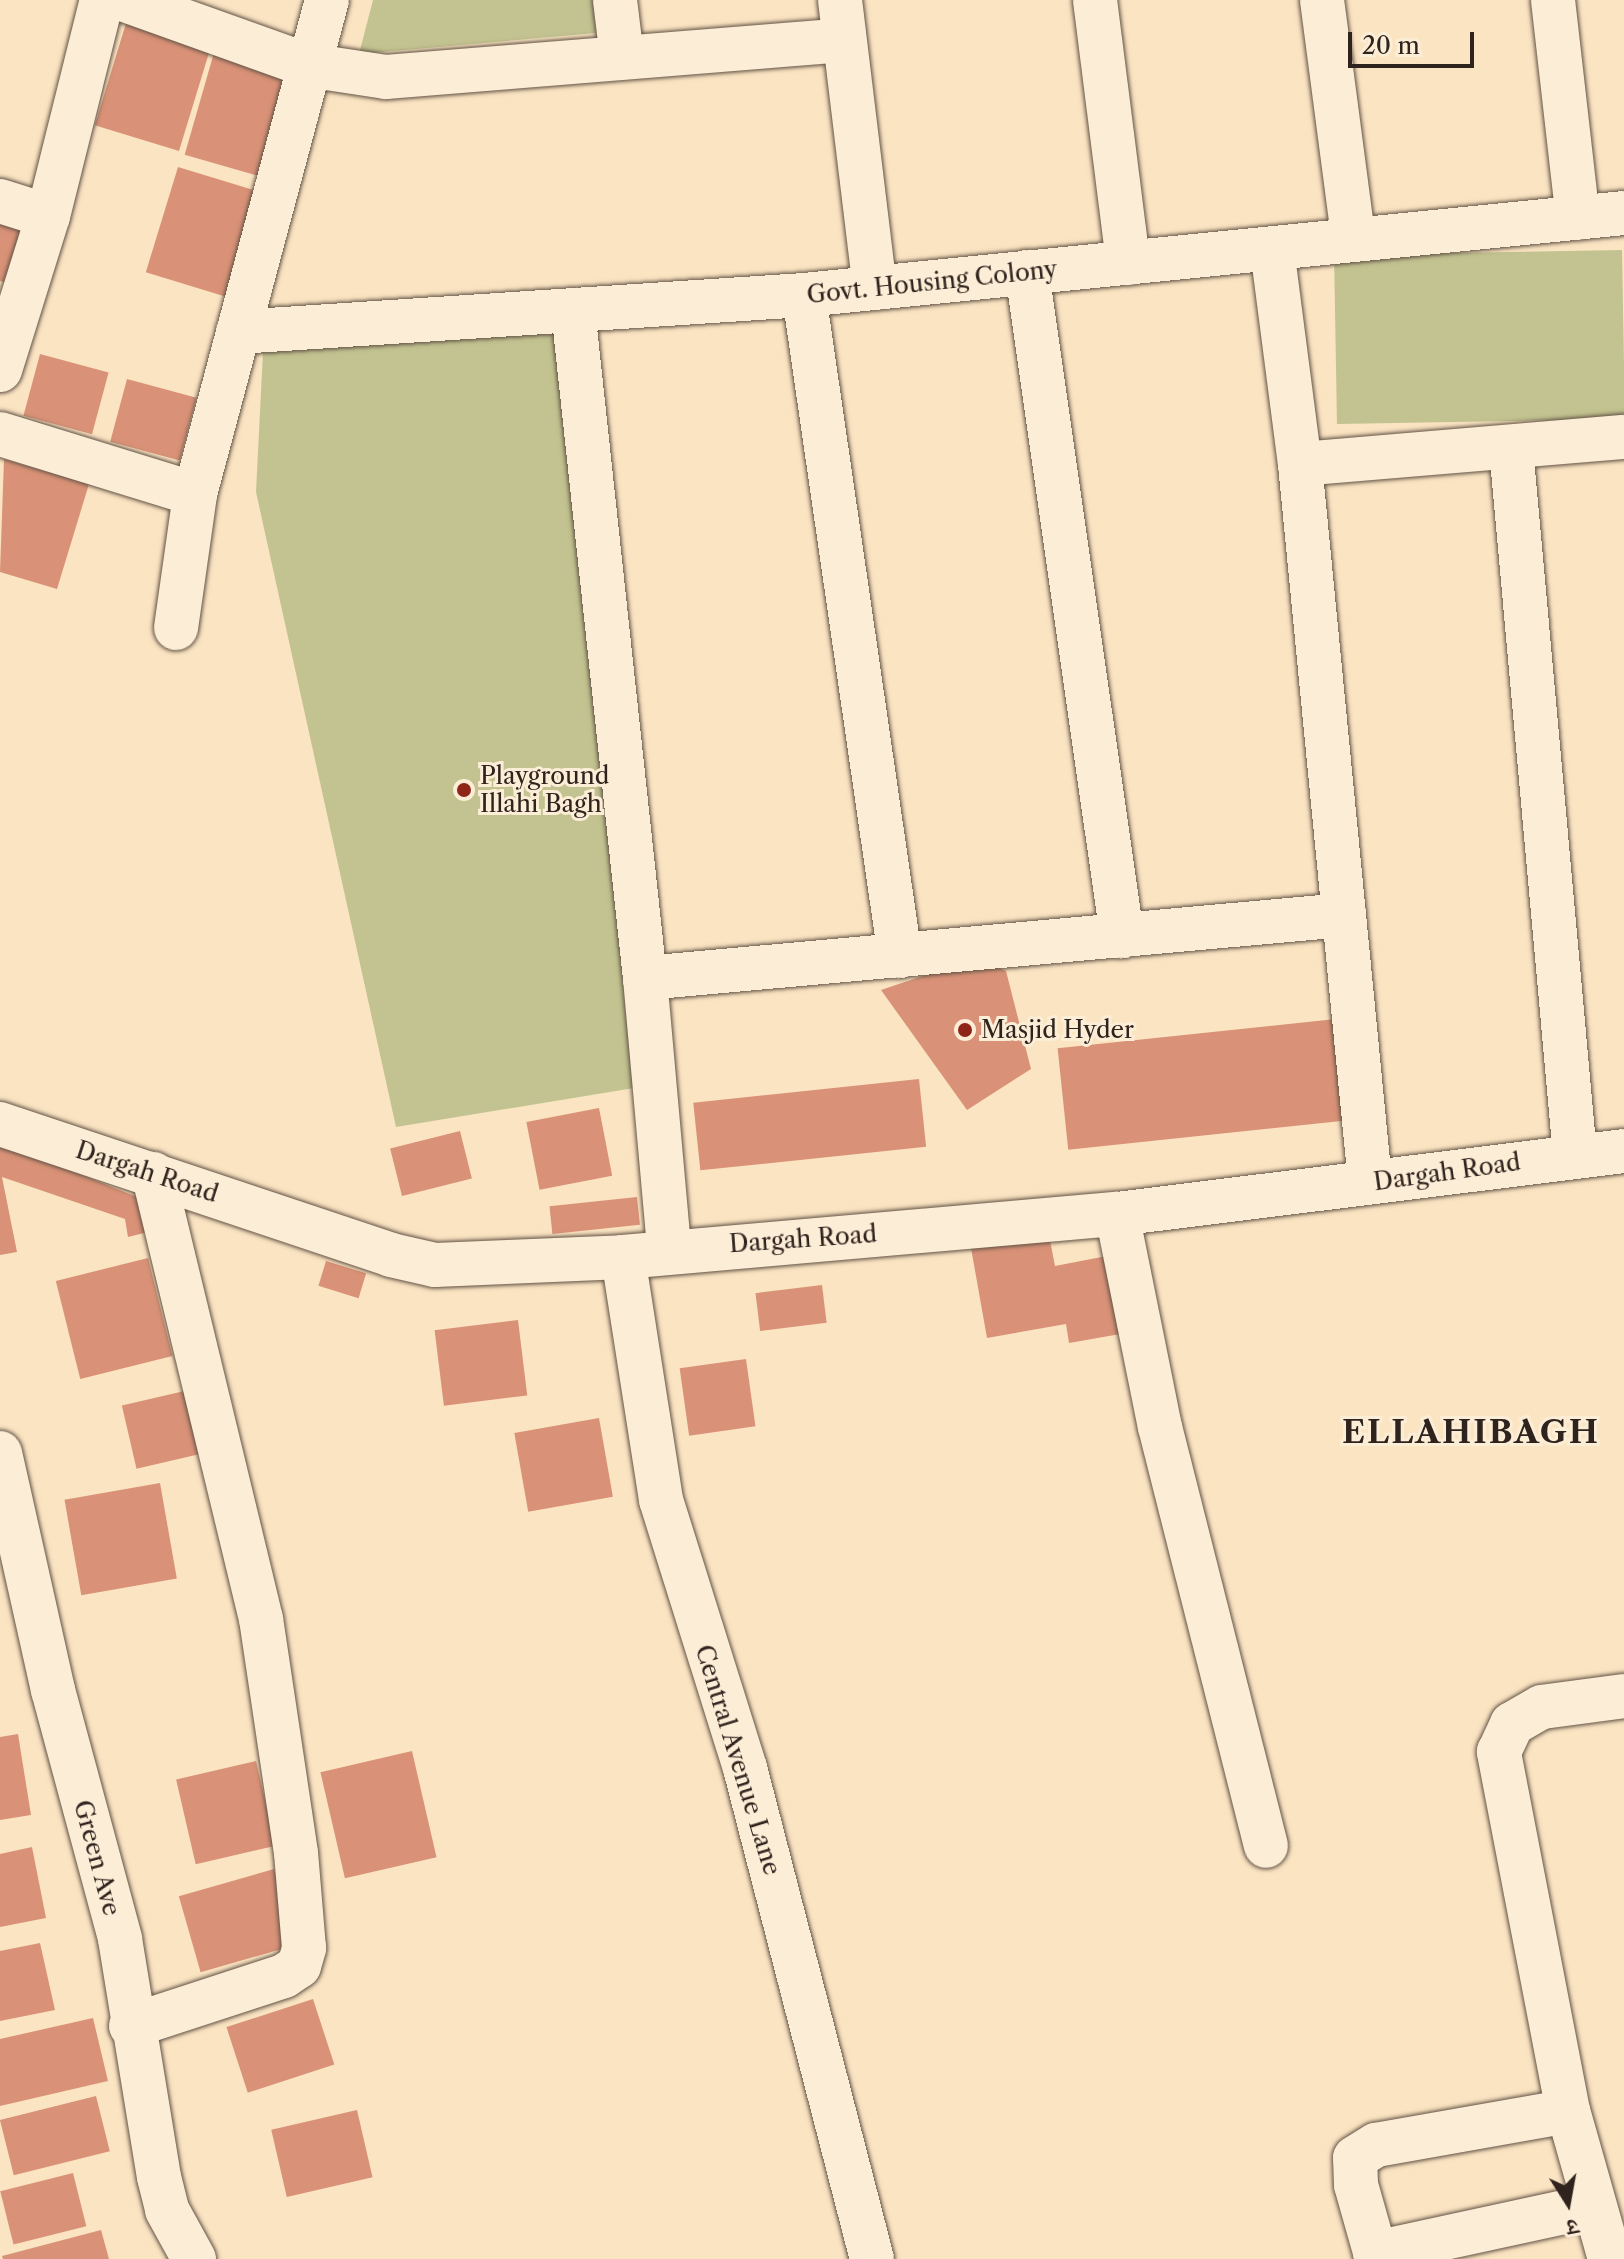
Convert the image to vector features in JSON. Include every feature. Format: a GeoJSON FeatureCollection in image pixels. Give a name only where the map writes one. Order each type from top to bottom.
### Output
{"type":"FeatureCollection","features":[{"type":"Feature","properties":{"kind":"street"},"geometry":{"type":"LineString","coordinates":[[0,370],[48,216],[102,0]]}},
{"type":"Feature","properties":{"kind":"street"},"geometry":{"type":"LineString","coordinates":[[125,0],[307,65],[386,77],[622,58],[842,20],[875,288]]}},
{"type":"Feature","properties":{"kind":"street"},"geometry":{"type":"LineString","coordinates":[[176,628],[195,494],[307,65],[327,0]]}},
{"type":"Feature","properties":{"kind":"street"},"geometry":{"type":"LineString","coordinates":[[615,0],[622,58]]}},
{"type":"Feature","properties":{"kind":"street"},"geometry":{"type":"LineString","coordinates":[[1095,0],[1128,263]]}},
{"type":"Feature","properties":{"kind":"street"},"geometry":{"type":"LineString","coordinates":[[1322,0],[1353,236]]}},
{"type":"Feature","properties":{"kind":"street"},"geometry":{"type":"LineString","coordinates":[[1553,0],[1578,218]]}},
{"type":"Feature","properties":{"kind":"street"},"geometry":{"type":"LineString","coordinates":[[0,201],[48,216]]}},
{"type":"Feature","properties":{"kind":"street","name":"Govt. Housing Colony"},"geometry":{"type":"LineString","coordinates":[[238,332],[804,295],[1272,249],[1353,236],[1624,213]]}},
{"type":"Feature","properties":{"kind":"street"},"geometry":{"type":"LineString","coordinates":[[1272,249],[1300,464],[1370,1182]]}},
{"type":"Feature","properties":{"kind":"street"},"geometry":{"type":"LineString","coordinates":[[1027,272],[1122,936]]}},
{"type":"Feature","properties":{"kind":"street"},"geometry":{"type":"LineString","coordinates":[[804,295],[900,956]]}},
{"type":"Feature","properties":{"kind":"street"},"geometry":{"type":"LineString","coordinates":[[573,310],[645,978],[669,1249]]}},
{"type":"Feature","properties":{"kind":"street"},"geometry":{"type":"LineString","coordinates":[[0,434],[195,494]]}},
{"type":"Feature","properties":{"kind":"street"},"geometry":{"type":"LineString","coordinates":[[1300,464],[1624,437]]}},
{"type":"Feature","properties":{"kind":"street"},"geometry":{"type":"LineString","coordinates":[[1511,448],[1575,1155]]}},
{"type":"Feature","properties":{"kind":"street"},"geometry":{"type":"LineString","coordinates":[[645,978],[1344,915]]}},
{"type":"Feature","properties":{"kind":"street","name":"Dargah Road"},"geometry":{"type":"LineString","coordinates":[[0,1124],[391,1255],[435,1265],[623,1257],[669,1249],[1117,1214],[1624,1151]]}},
{"type":"Feature","properties":{"kind":"street"},"geometry":{"type":"LineString","coordinates":[[131,2026],[284,1976],[299,1966],[304,1948],[296,1853],[261,1619],[153,1174]]}},
{"type":"Feature","properties":{"kind":"street"},"geometry":{"type":"LineString","coordinates":[[1117,1214],[1160,1427],[1266,1846]]}},
{"type":"Feature","properties":{"kind":"street","name":"Central Avenue Lane"},"geometry":{"type":"LineString","coordinates":[[623,1257],[661,1500],[745,1768],[872,2259]]}},
{"type":"Feature","properties":{"kind":"street","name":"Green Ave"},"geometry":{"type":"LineString","coordinates":[[0,1453],[53,1690],[120,1939],[131,2026],[167,2210],[194,2259]]}},
{"type":"Feature","properties":{"kind":"street"},"geometry":{"type":"LineString","coordinates":[[1610,2259],[1592,2206],[1568,2111],[1499,1752],[1512,1724],[1542,1707],[1624,1696]]}},
{"type":"Feature","properties":{"kind":"street"},"geometry":{"type":"LineString","coordinates":[[1568,2111],[1376,2145],[1355,2158],[1356,2185],[1376,2256],[1592,2206]]}},
{"type":"Feature","properties":{"kind":"green space"},"geometry":{"type":"Polygon","coordinates":[[[373,0],[622,0],[597,33],[359,54],[373,0]]]}},
{"type":"Feature","properties":{"kind":"green space"},"geometry":{"type":"Polygon","coordinates":[[[1622,250],[1624,419],[1337,424],[1334,255],[1622,250]]]}},
{"type":"Feature","properties":{"kind":"green space","name":"Playground Illahi Bagh"},"geometry":{"type":"Polygon","coordinates":[[[562,331],[634,1088],[396,1127],[256,492],[263,352],[562,331]]]}},
{"type":"Feature","properties":{"kind":"building"},"geometry":{"type":"Polygon","coordinates":[[[127,20],[211,46],[179,151],[95,125],[127,20]]]}},
{"type":"Feature","properties":{"kind":"building"},"geometry":{"type":"Polygon","coordinates":[[[215,49],[299,73],[268,179],[185,155],[215,49]]]}},
{"type":"Feature","properties":{"kind":"building"},"geometry":{"type":"Polygon","coordinates":[[[178,167],[262,193],[230,298],[146,272],[178,167]]]}},
{"type":"Feature","properties":{"kind":"building"},"geometry":{"type":"Polygon","coordinates":[[[0,214],[27,221],[10,284],[0,281],[0,214]]]}},
{"type":"Feature","properties":{"kind":"building"},"geometry":{"type":"Polygon","coordinates":[[[40,354],[109,372],[92,434],[23,416],[40,354]]]}},
{"type":"Feature","properties":{"kind":"building"},"geometry":{"type":"Polygon","coordinates":[[[127,379],[197,398],[180,460],[110,442],[127,379]]]}},
{"type":"Feature","properties":{"kind":"building"},"geometry":{"type":"Polygon","coordinates":[[[4,459],[89,484],[57,589],[0,572],[4,459]]]}},
{"type":"Feature","properties":{"kind":"building","name":"Masjid Hyder"},"geometry":{"type":"Polygon","coordinates":[[[976,958],[1006,971],[1031,1069],[967,1110],[881,990],[976,958]]]}},
{"type":"Feature","properties":{"kind":"building"},"geometry":{"type":"Polygon","coordinates":[[[1345,1018],[1356,1119],[1068,1150],[1058,1048],[1345,1018]]]}},
{"type":"Feature","properties":{"kind":"building"},"geometry":{"type":"Polygon","coordinates":[[[919,1079],[926,1147],[700,1170],[693,1103],[919,1079]]]}},
{"type":"Feature","properties":{"kind":"building"},"geometry":{"type":"Polygon","coordinates":[[[599,1108],[612,1176],[540,1190],[526,1122],[599,1108]]]}},
{"type":"Feature","properties":{"kind":"building"},"geometry":{"type":"Polygon","coordinates":[[[460,1131],[472,1179],[402,1196],[390,1148],[460,1131]]]}},
{"type":"Feature","properties":{"kind":"building"},"geometry":{"type":"Polygon","coordinates":[[[0,1142],[147,1201],[152,1231],[128,1237],[125,1219],[2,1177],[17,1252],[0,1255],[0,1142]]]}},
{"type":"Feature","properties":{"kind":"building"},"geometry":{"type":"Polygon","coordinates":[[[637,1197],[640,1225],[552,1234],[549,1206],[637,1197]]]}},
{"type":"Feature","properties":{"kind":"building"},"geometry":{"type":"Polygon","coordinates":[[[1049,1235],[1055,1266],[1112,1255],[1126,1333],[1069,1343],[1066,1324],[987,1338],[971,1248],[1049,1235]]]}},
{"type":"Feature","properties":{"kind":"building"},"geometry":{"type":"Polygon","coordinates":[[[148,1258],[172,1356],[80,1379],[56,1281],[148,1258]]]}},
{"type":"Feature","properties":{"kind":"building"},"geometry":{"type":"Polygon","coordinates":[[[326,1261],[366,1273],[359,1298],[318,1286],[326,1261]]]}},
{"type":"Feature","properties":{"kind":"building"},"geometry":{"type":"Polygon","coordinates":[[[822,1285],[827,1323],[760,1331],[755,1293],[822,1285]]]}},
{"type":"Feature","properties":{"kind":"building"},"geometry":{"type":"Polygon","coordinates":[[[518,1320],[527,1395],[444,1406],[435,1330],[518,1320]]]}},
{"type":"Feature","properties":{"kind":"building"},"geometry":{"type":"Polygon","coordinates":[[[746,1359],[755,1426],[689,1436],[680,1368],[746,1359]]]}},
{"type":"Feature","properties":{"kind":"building"},"geometry":{"type":"Polygon","coordinates":[[[193,1389],[208,1452],[136,1469],[122,1405],[193,1389]]]}},
{"type":"Feature","properties":{"kind":"building"},"geometry":{"type":"Polygon","coordinates":[[[599,1418],[613,1497],[528,1512],[514,1433],[599,1418]]]}},
{"type":"Feature","properties":{"kind":"building"},"geometry":{"type":"Polygon","coordinates":[[[160,1483],[177,1579],[81,1595],[64,1500],[160,1483]]]}},
{"type":"Feature","properties":{"kind":"building"},"geometry":{"type":"Polygon","coordinates":[[[18,1734],[31,1815],[0,1820],[0,1737],[18,1734]]]}},
{"type":"Feature","properties":{"kind":"building"},"geometry":{"type":"Polygon","coordinates":[[[412,1751],[437,1857],[345,1878],[320,1772],[412,1751]]]}},
{"type":"Feature","properties":{"kind":"building"},"geometry":{"type":"Polygon","coordinates":[[[256,1761],[276,1846],[196,1864],[176,1779],[256,1761]]]}},
{"type":"Feature","properties":{"kind":"building"},"geometry":{"type":"Polygon","coordinates":[[[32,1847],[46,1918],[0,1927],[0,1854],[32,1847]]]}},
{"type":"Feature","properties":{"kind":"building"},"geometry":{"type":"Polygon","coordinates":[[[274,1869],[296,1945],[201,1972],[179,1896],[274,1869]]]}},
{"type":"Feature","properties":{"kind":"building"},"geometry":{"type":"Polygon","coordinates":[[[40,1943],[55,2010],[0,2021],[0,1951],[40,1943]]]}},
{"type":"Feature","properties":{"kind":"building"},"geometry":{"type":"Polygon","coordinates":[[[313,1999],[334,2065],[248,2093],[226,2027],[313,1999]]]}},
{"type":"Feature","properties":{"kind":"building"},"geometry":{"type":"Polygon","coordinates":[[[93,2018],[108,2081],[0,2106],[0,2039],[93,2018]]]}},
{"type":"Feature","properties":{"kind":"building"},"geometry":{"type":"Polygon","coordinates":[[[96,2096],[110,2151],[14,2175],[0,2120],[96,2096]]]}},
{"type":"Feature","properties":{"kind":"building"},"geometry":{"type":"Polygon","coordinates":[[[357,2110],[373,2177],[287,2197],[271,2130],[357,2110]]]}},
{"type":"Feature","properties":{"kind":"building"},"geometry":{"type":"Polygon","coordinates":[[[73,2173],[86,2226],[14,2245],[0,2191],[73,2173]]]}},
{"type":"Feature","properties":{"kind":"building"},"geometry":{"type":"Polygon","coordinates":[[[101,2230],[109,2259],[3,2259],[2,2256],[101,2230]]]}},
{"type":"Feature","properties":{"kind":"place","name":"Playground Illahi Bagh"},"geometry":{"type":"Point","coordinates":[464,790]}},
{"type":"Feature","properties":{"kind":"place","name":"Masjid Hyder"},"geometry":{"type":"Point","coordinates":[965,1030]}},
{"type":"Feature","properties":{"kind":"district","name":"ELLAHIBAGH"},"geometry":{"type":"Point","coordinates":[1471,1432]}}]}
